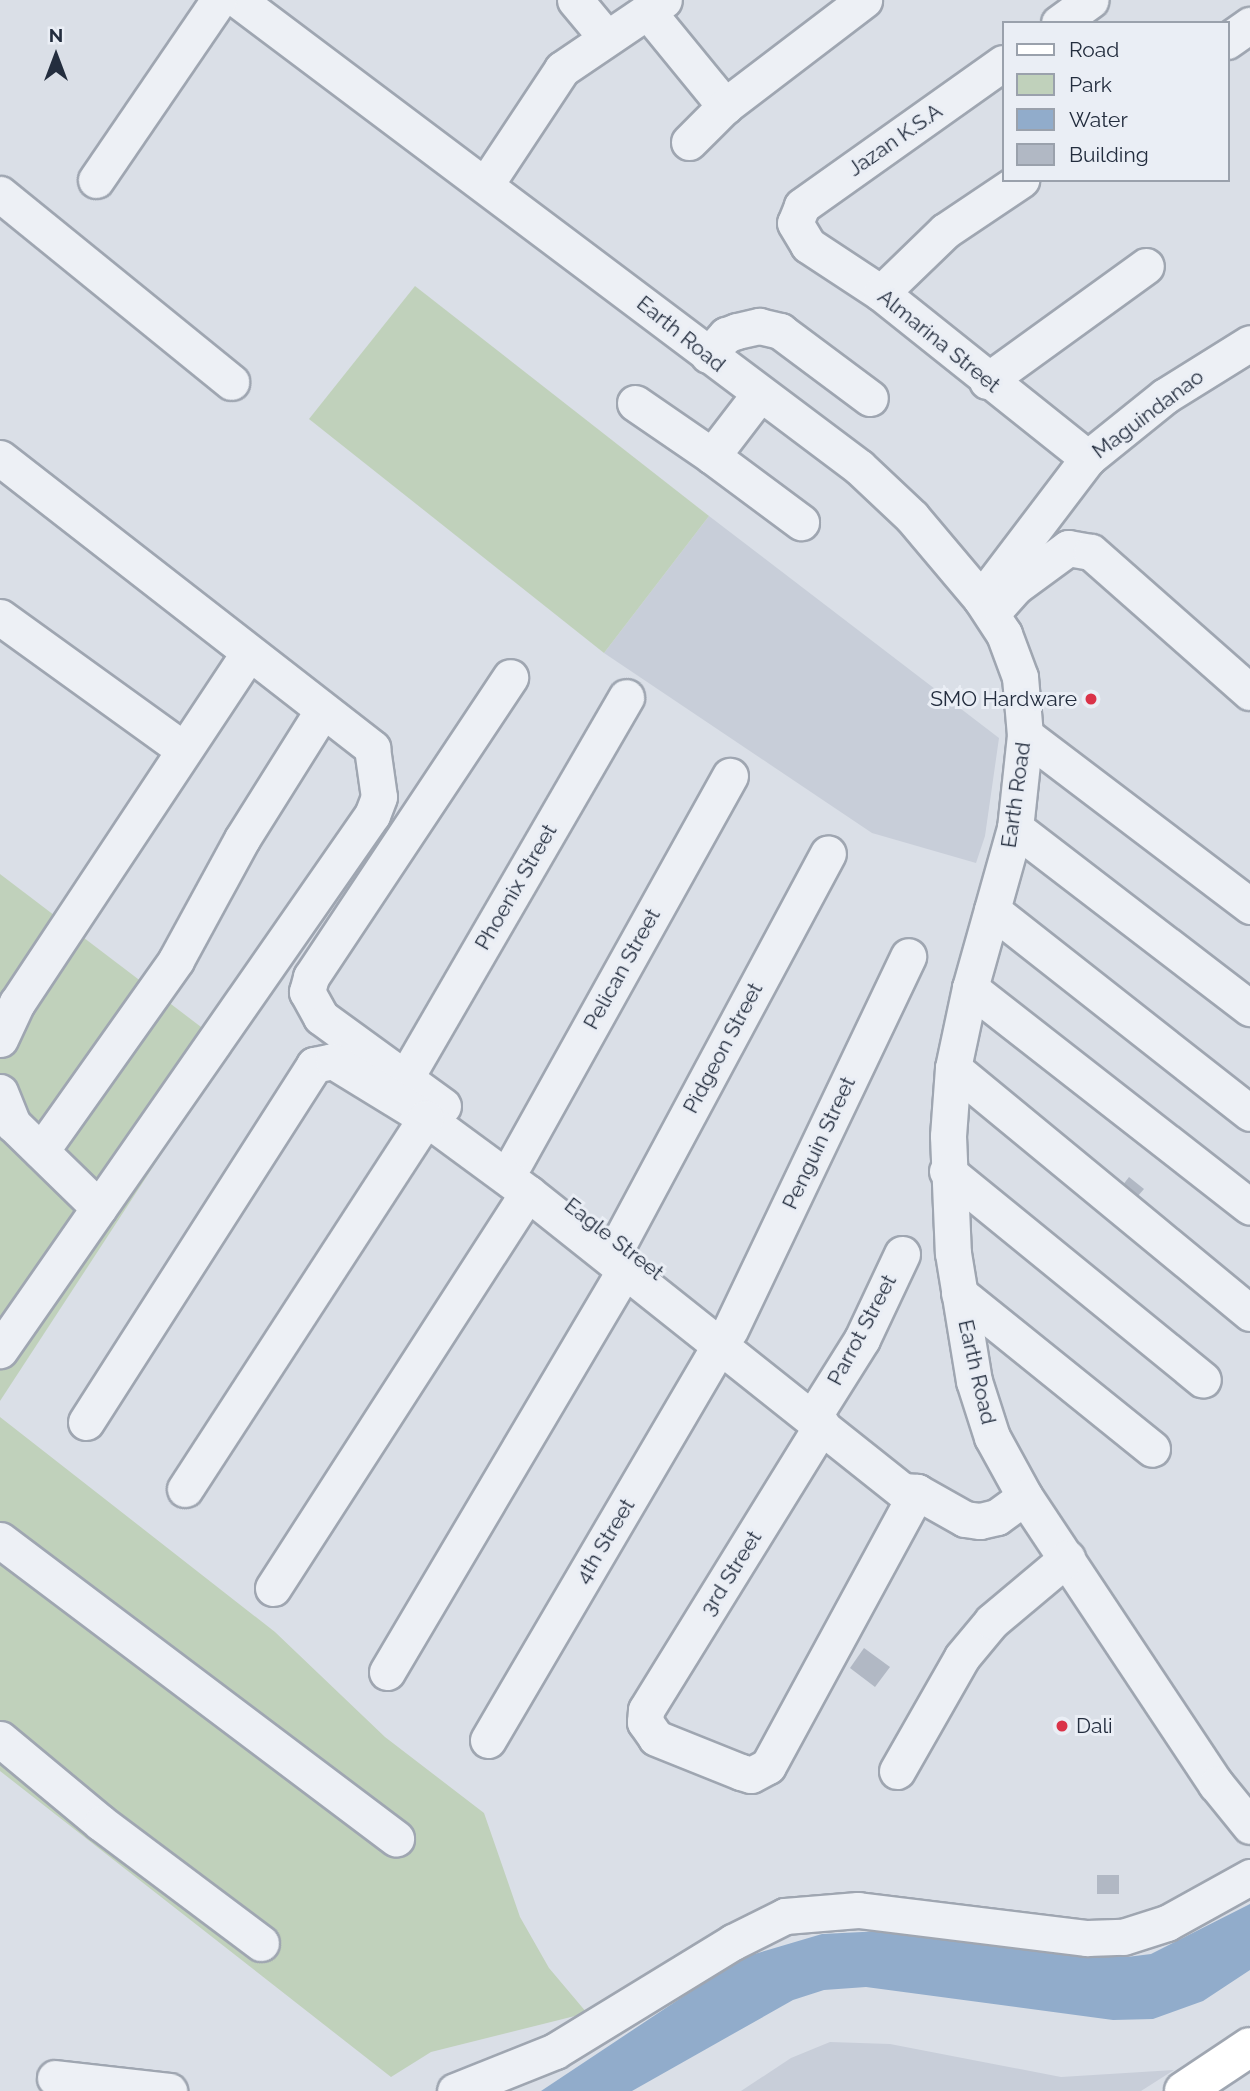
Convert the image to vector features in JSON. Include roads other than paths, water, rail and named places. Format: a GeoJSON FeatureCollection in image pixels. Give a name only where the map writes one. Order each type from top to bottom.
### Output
{"type":"FeatureCollection","features":[{"type":"Feature","properties":{"kind":"main road"},"geometry":{"type":"LineString","coordinates":[[1184,2091],[1250,2047]]}},
{"type":"Feature","properties":{"kind":"street"},"geometry":{"type":"LineString","coordinates":[[96,180],[219,0]]}},
{"type":"Feature","properties":{"kind":"street","name":"Earth Road"},"geometry":{"type":"LineString","coordinates":[[238,0],[285,12],[486,184],[758,396],[859,467],[912,517],[986,606],[1020,677],[1025,735],[1015,828],[970,988],[953,1068],[947,1171],[959,1293],[982,1404],[992,1437],[1025,1497],[1216,1784],[1250,1826]]}},
{"type":"Feature","properties":{"kind":"street"},"geometry":{"type":"LineString","coordinates":[[575,0],[605,36]]}},
{"type":"Feature","properties":{"kind":"street"},"geometry":{"type":"LineString","coordinates":[[689,142],[724,106],[864,0]]}},
{"type":"Feature","properties":{"kind":"street"},"geometry":{"type":"LineString","coordinates":[[1062,21],[1091,0]]}},
{"type":"Feature","properties":{"kind":"street"},"geometry":{"type":"LineString","coordinates":[[486,184],[550,83],[605,36],[656,6],[724,106]]}},
{"type":"Feature","properties":{"kind":"street"},"geometry":{"type":"LineString","coordinates":[[1229,40],[1250,25]]}},
{"type":"Feature","properties":{"kind":"street","name":"Jazan K.S.A"},"geometry":{"type":"LineString","coordinates":[[795,223],[802,206],[1002,64]]}},
{"type":"Feature","properties":{"kind":"street"},"geometry":{"type":"LineString","coordinates":[[881,293],[945,231],[1018,182]]}},
{"type":"Feature","properties":{"kind":"street"},"geometry":{"type":"LineString","coordinates":[[0,194],[231,382]]}},
{"type":"Feature","properties":{"kind":"street","name":"Almarina Street"},"geometry":{"type":"LineString","coordinates":[[795,223],[808,245],[881,293],[987,381],[1088,457]]}},
{"type":"Feature","properties":{"kind":"street"},"geometry":{"type":"LineString","coordinates":[[987,381],[1146,266]]}},
{"type":"Feature","properties":{"kind":"street"},"geometry":{"type":"LineString","coordinates":[[708,355],[726,335],[737,331],[759,326],[780,331],[870,398]]}},
{"type":"Feature","properties":{"kind":"street","name":"Maguindanao"},"geometry":{"type":"LineString","coordinates":[[986,606],[1088,457],[1165,396],[1248,349]]}},
{"type":"Feature","properties":{"kind":"street"},"geometry":{"type":"LineString","coordinates":[[712,456],[758,396]]}},
{"type":"Feature","properties":{"kind":"street"},"geometry":{"type":"LineString","coordinates":[[635,403],[801,522]]}},
{"type":"Feature","properties":{"kind":"street"},"geometry":{"type":"LineString","coordinates":[[0,458],[372,748],[379,797],[372,815],[0,1350]]}},
{"type":"Feature","properties":{"kind":"street"},"geometry":{"type":"LineString","coordinates":[[986,606],[1068,548],[1080,548],[1091,552],[1130,585],[1250,692]]}},
{"type":"Feature","properties":{"kind":"street"},"geometry":{"type":"LineString","coordinates":[[0,617],[183,749]]}},
{"type":"Feature","properties":{"kind":"street"},"geometry":{"type":"LineString","coordinates":[[0,1039],[17,1003],[249,653]]}},
{"type":"Feature","properties":{"kind":"street","name":"Eagle Street"},"geometry":{"type":"LineString","coordinates":[[510,677],[311,978],[307,992],[321,1017],[406,1077],[515,1162],[622,1257]]}},
{"type":"Feature","properties":{"kind":"street","name":"Phoenix Street"},"geometry":{"type":"LineString","coordinates":[[406,1077],[626,697]]}},
{"type":"Feature","properties":{"kind":"street"},"geometry":{"type":"LineString","coordinates":[[41,1151],[176,960],[242,839],[323,710]]}},
{"type":"Feature","properties":{"kind":"street"},"geometry":{"type":"LineString","coordinates":[[1025,735],[1250,906]]}},
{"type":"Feature","properties":{"kind":"street","name":"Pelican Street"},"geometry":{"type":"LineString","coordinates":[[515,1162],[730,776]]}},
{"type":"Feature","properties":{"kind":"street"},"geometry":{"type":"LineString","coordinates":[[1015,828],[1250,1008]]}},
{"type":"Feature","properties":{"kind":"street","name":"Pidgeon Street"},"geometry":{"type":"LineString","coordinates":[[387,1672],[622,1257],[828,853]]}},
{"type":"Feature","properties":{"kind":"street"},"geometry":{"type":"LineString","coordinates":[[992,910],[1250,1113]]}},
{"type":"Feature","properties":{"kind":"street","name":"Penguin Street"},"geometry":{"type":"LineString","coordinates":[[725,1337],[908,956]]}},
{"type":"Feature","properties":{"kind":"street"},"geometry":{"type":"LineString","coordinates":[[970,988],[1250,1207]]}},
{"type":"Feature","properties":{"kind":"street","name":"Eagle Street"},"geometry":{"type":"LineString","coordinates":[[86,1422],[314,1065],[333,1061],[426,1118],[528,1193],[622,1257],[821,1415],[911,1481],[918,1492],[965,1519],[979,1521],[997,1517],[1025,1497]]}},
{"type":"Feature","properties":{"kind":"street"},"geometry":{"type":"LineString","coordinates":[[953,1068],[1250,1312]]}},
{"type":"Feature","properties":{"kind":"street"},"geometry":{"type":"LineString","coordinates":[[0,1092],[13,1124],[99,1208]]}},
{"type":"Feature","properties":{"kind":"street"},"geometry":{"type":"LineString","coordinates":[[185,1489],[426,1118]]}},
{"type":"Feature","properties":{"kind":"street"},"geometry":{"type":"LineString","coordinates":[[947,1171],[1203,1380]]}},
{"type":"Feature","properties":{"kind":"street"},"geometry":{"type":"LineString","coordinates":[[273,1588],[528,1193]]}},
{"type":"Feature","properties":{"kind":"street","name":"Parrot Street"},"geometry":{"type":"LineString","coordinates":[[821,1415],[862,1339],[902,1254]]}},
{"type":"Feature","properties":{"kind":"street"},"geometry":{"type":"LineString","coordinates":[[959,1293],[1152,1449]]}},
{"type":"Feature","properties":{"kind":"street","name":"4th Street"},"geometry":{"type":"LineString","coordinates":[[488,1740],[725,1337]]}},
{"type":"Feature","properties":{"kind":"street","name":"3rd Street"},"geometry":{"type":"LineString","coordinates":[[821,1415],[646,1710],[645,1722],[656,1738],[751,1775],[768,1766],[918,1492]]}},
{"type":"Feature","properties":{"kind":"street"},"geometry":{"type":"LineString","coordinates":[[0,1540],[396,1838]]}},
{"type":"Feature","properties":{"kind":"street"},"geometry":{"type":"LineString","coordinates":[[897,1771],[962,1657],[992,1621],[1067,1558]]}},
{"type":"Feature","properties":{"kind":"street"},"geometry":{"type":"LineString","coordinates":[[0,1739],[101,1824],[261,1943]]}},
{"type":"Feature","properties":{"kind":"street"},"geometry":{"type":"LineString","coordinates":[[455,2091],[555,2051],[733,1942],[785,1916],[858,1910],[1087,1938],[1123,1937],[1167,1923],[1250,1877]]}},
{"type":"Feature","properties":{"kind":"street"},"geometry":{"type":"LineString","coordinates":[[55,2078],[169,2091]]}},
{"type":"Feature","properties":{"kind":"water"},"geometry":{"type":"Polygon","coordinates":[[[1250,1904],[1250,1970],[1203,2001],[1153,2019],[1113,2020],[866,1987],[824,1990],[793,2000],[632,2091],[541,2091],[741,1958],[822,1934],[903,1930],[1127,1957],[1151,1954],[1250,1904]]]}},
{"type":"Feature","properties":{"kind":"place","name":"SMO Hardware"},"geometry":{"type":"Point","coordinates":[1091,699]}},
{"type":"Feature","properties":{"kind":"place","name":"Dali"},"geometry":{"type":"Point","coordinates":[1062,1726]}}]}
